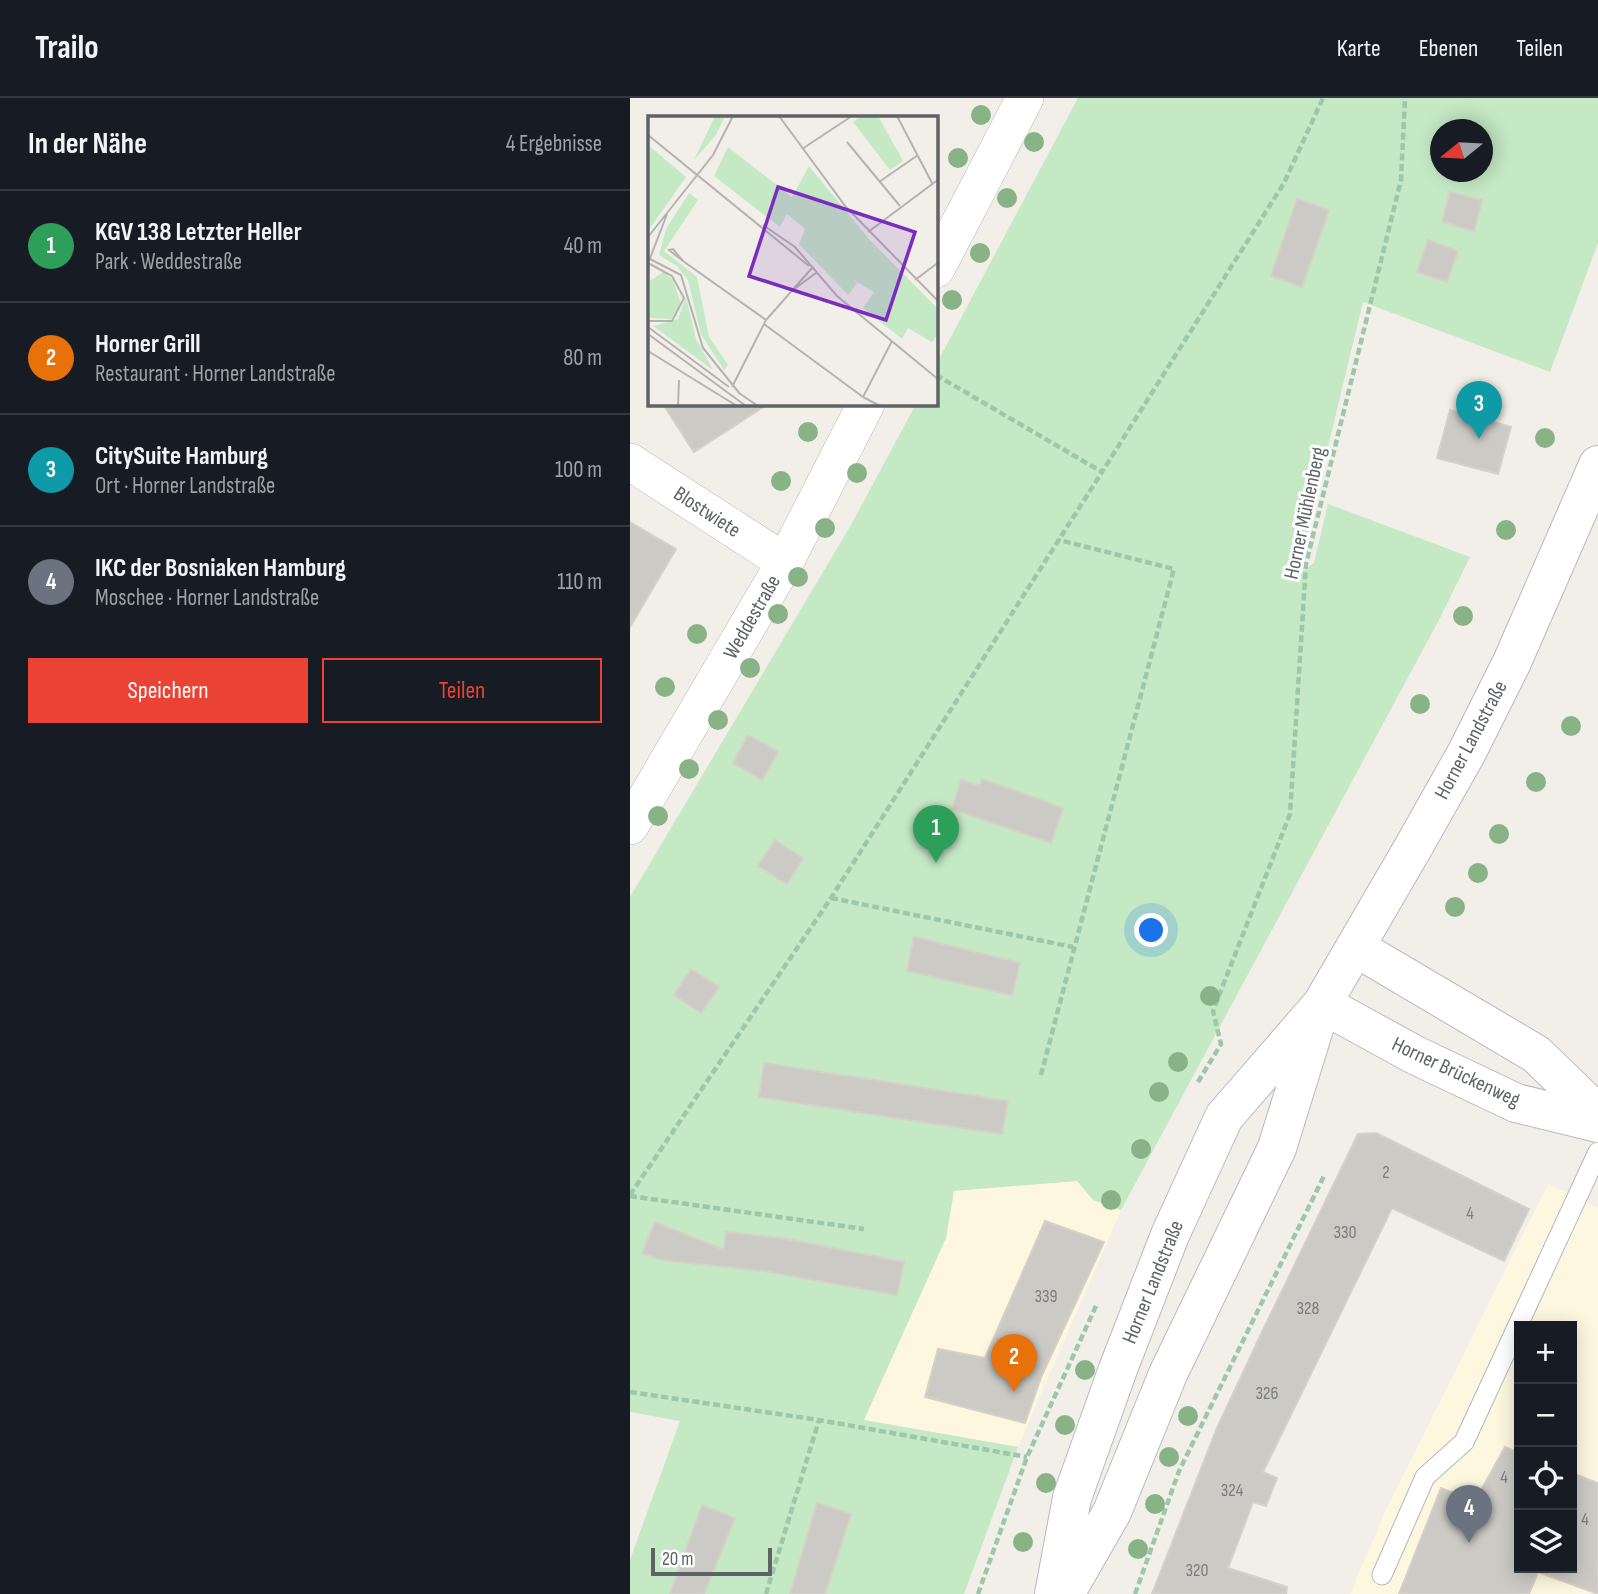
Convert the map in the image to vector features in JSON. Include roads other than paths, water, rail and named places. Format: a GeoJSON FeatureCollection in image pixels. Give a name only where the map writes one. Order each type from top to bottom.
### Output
{"type":"FeatureCollection","features":[{"type":"Feature","properties":{"kind":"main road","name":"Horner Landstraße"},"geometry":{"type":"LineString","coordinates":[[1054,1594],[1072,1498],[1170,1234],[1224,1117],[1322,1004],[1467,752],[1512,662],[1598,465]]}},
{"type":"Feature","properties":{"kind":"main road"},"geometry":{"type":"LineString","coordinates":[[1355,947],[1536,1054],[1598,1114]]}},
{"type":"Feature","properties":{"kind":"main road","name":"Horner Landstraße"},"geometry":{"type":"LineString","coordinates":[[1065,1594],[1112,1511],[1168,1374],[1277,1148],[1322,1004]]}},
{"type":"Feature","properties":{"kind":"main road","name":"Horner Brückenweg"},"geometry":{"type":"LineString","coordinates":[[1322,1004],[1415,1055],[1516,1103],[1598,1123]]}},
{"type":"Feature","properties":{"kind":"street"},"geometry":{"type":"LineString","coordinates":[[938,265],[1025,98]]}},
{"type":"Feature","properties":{"kind":"street","name":"Weddestraße"},"geometry":{"type":"LineString","coordinates":[[630,826],[785,562],[865,406]]}},
{"type":"Feature","properties":{"kind":"street","name":"Blostwiete"},"geometry":{"type":"LineString","coordinates":[[630,462],[785,562]]}},
{"type":"Feature","properties":{"kind":"lane"},"geometry":{"type":"LineString","coordinates":[[1382,1575],[1425,1477],[1464,1442],[1598,1152]]}},
{"type":"Feature","properties":{"kind":"place","name":"CitySuite Hamburg"},"geometry":{"type":"Point","coordinates":[1479,439]}},
{"type":"Feature","properties":{"kind":"place","name":"KGV 138 Letzter Heller"},"geometry":{"type":"Point","coordinates":[936,863]}},
{"type":"Feature","properties":{"kind":"place","name":"Horner Grill"},"geometry":{"type":"Point","coordinates":[1014,1392]}},
{"type":"Feature","properties":{"kind":"place","name":"IKC der Bosniaken Hamburg"},"geometry":{"type":"Point","coordinates":[1469,1543]}}]}
